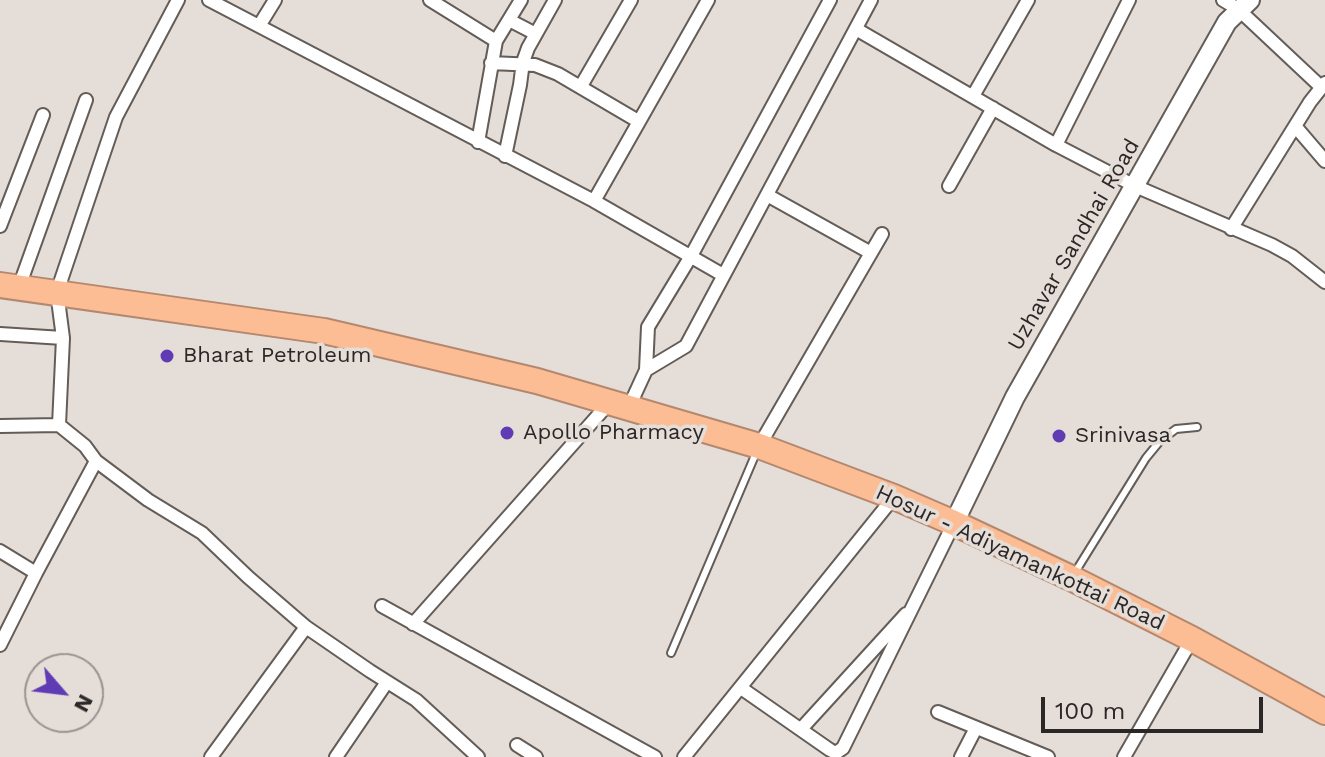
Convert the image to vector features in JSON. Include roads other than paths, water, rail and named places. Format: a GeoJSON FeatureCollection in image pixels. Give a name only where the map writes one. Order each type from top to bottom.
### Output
{"type":"FeatureCollection","features":[{"type":"Feature","properties":{"kind":"highway","name":"Hosur - Adiyamankottai Road"},"geometry":{"type":"LineString","coordinates":[[10,286],[324,331],[537,381],[759,446],[954,523],[1192,639],[1325,712]]}},
{"type":"Feature","properties":{"kind":"main road","name":"Uzhavar Sandhai Road"},"geometry":{"type":"LineString","coordinates":[[954,523],[1015,397],[1237,3]]}},
{"type":"Feature","properties":{"kind":"street"},"geometry":{"type":"LineString","coordinates":[[59,425],[63,338],[57,292],[116,117],[178,0]]}},
{"type":"Feature","properties":{"kind":"street"},"geometry":{"type":"LineString","coordinates":[[209,0],[594,201],[723,275]]}},
{"type":"Feature","properties":{"kind":"street"},"geometry":{"type":"LineString","coordinates":[[259,26],[275,0]]}},
{"type":"Feature","properties":{"kind":"street"},"geometry":{"type":"LineString","coordinates":[[430,0],[496,41]]}},
{"type":"Feature","properties":{"kind":"street"},"geometry":{"type":"LineString","coordinates":[[478,142],[496,41],[521,0]]}},
{"type":"Feature","properties":{"kind":"street"},"geometry":{"type":"LineString","coordinates":[[505,156],[522,65],[555,0]]}},
{"type":"Feature","properties":{"kind":"street"},"geometry":{"type":"LineString","coordinates":[[581,86],[631,0]]}},
{"type":"Feature","properties":{"kind":"street"},"geometry":{"type":"LineString","coordinates":[[594,201],[708,0]]}},
{"type":"Feature","properties":{"kind":"street"},"geometry":{"type":"LineString","coordinates":[[646,370],[648,327],[691,256],[830,0]]}},
{"type":"Feature","properties":{"kind":"street"},"geometry":{"type":"LineString","coordinates":[[413,624],[620,404],[646,370],[686,346],[871,0]]}},
{"type":"Feature","properties":{"kind":"street"},"geometry":{"type":"LineString","coordinates":[[973,96],[1028,0]]}},
{"type":"Feature","properties":{"kind":"street"},"geometry":{"type":"LineString","coordinates":[[1056,145],[1129,0]]}},
{"type":"Feature","properties":{"kind":"street"},"geometry":{"type":"LineString","coordinates":[[1231,229],[1323,85],[1237,3]]}},
{"type":"Feature","properties":{"kind":"street"},"geometry":{"type":"LineString","coordinates":[[509,20],[536,34]]}},
{"type":"Feature","properties":{"kind":"street"},"geometry":{"type":"LineString","coordinates":[[856,29],[1056,145],[1135,186],[1272,245],[1292,256],[1325,282]]}},
{"type":"Feature","properties":{"kind":"street"},"geometry":{"type":"LineString","coordinates":[[491,63],[535,65],[558,74],[638,121]]}},
{"type":"Feature","properties":{"kind":"street"},"geometry":{"type":"LineString","coordinates":[[10,286],[86,100]]}},
{"type":"Feature","properties":{"kind":"street"},"geometry":{"type":"LineString","coordinates":[[949,186],[993,108]]}},
{"type":"Feature","properties":{"kind":"street"},"geometry":{"type":"LineString","coordinates":[[0,226],[43,115]]}},
{"type":"Feature","properties":{"kind":"street"},"geometry":{"type":"LineString","coordinates":[[1295,126],[1325,161]]}},
{"type":"Feature","properties":{"kind":"street"},"geometry":{"type":"LineString","coordinates":[[767,195],[871,253]]}},
{"type":"Feature","properties":{"kind":"street"},"geometry":{"type":"LineString","coordinates":[[759,446],[882,234]]}},
{"type":"Feature","properties":{"kind":"street"},"geometry":{"type":"LineString","coordinates":[[0,334],[63,338]]}},
{"type":"Feature","properties":{"kind":"street"},"geometry":{"type":"LineString","coordinates":[[0,426],[59,425],[85,446],[96,461],[148,500],[202,533],[306,627],[416,700],[478,757]]}},
{"type":"Feature","properties":{"kind":"street"},"geometry":{"type":"LineString","coordinates":[[0,645],[96,461]]}},
{"type":"Feature","properties":{"kind":"street"},"geometry":{"type":"LineString","coordinates":[[684,757],[894,497]]}},
{"type":"Feature","properties":{"kind":"street"},"geometry":{"type":"LineString","coordinates":[[741,688],[830,750],[836,753],[843,748],[954,523]]}},
{"type":"Feature","properties":{"kind":"street"},"geometry":{"type":"LineString","coordinates":[[0,551],[36,573]]}},
{"type":"Feature","properties":{"kind":"street"},"geometry":{"type":"LineString","coordinates":[[801,729],[916,603]]}},
{"type":"Feature","properties":{"kind":"street"},"geometry":{"type":"LineString","coordinates":[[382,606],[655,757]]}},
{"type":"Feature","properties":{"kind":"street"},"geometry":{"type":"LineString","coordinates":[[211,757],[306,627]]}},
{"type":"Feature","properties":{"kind":"street"},"geometry":{"type":"LineString","coordinates":[[1124,757],[1192,639]]}},
{"type":"Feature","properties":{"kind":"street"},"geometry":{"type":"LineString","coordinates":[[336,757],[387,682]]}},
{"type":"Feature","properties":{"kind":"street"},"geometry":{"type":"LineString","coordinates":[[938,712],[1048,757]]}},
{"type":"Feature","properties":{"kind":"street"},"geometry":{"type":"LineString","coordinates":[[961,757],[976,728]]}},
{"type":"Feature","properties":{"kind":"street"},"geometry":{"type":"LineString","coordinates":[[517,745],[536,757]]}},
{"type":"Feature","properties":{"kind":"lane"},"geometry":{"type":"LineString","coordinates":[[1071,578],[1146,458],[1160,441],[1176,429],[1197,427]]}},
{"type":"Feature","properties":{"kind":"lane"},"geometry":{"type":"LineString","coordinates":[[671,653],[759,446]]}},
{"type":"Feature","properties":{"kind":"place","name":"Bharat Petroleum"},"geometry":{"type":"Point","coordinates":[167,356]}},
{"type":"Feature","properties":{"kind":"place","name":"Apollo Pharmacy"},"geometry":{"type":"Point","coordinates":[507,433]}},
{"type":"Feature","properties":{"kind":"place","name":"Srinivasa"},"geometry":{"type":"Point","coordinates":[1059,436]}}]}
